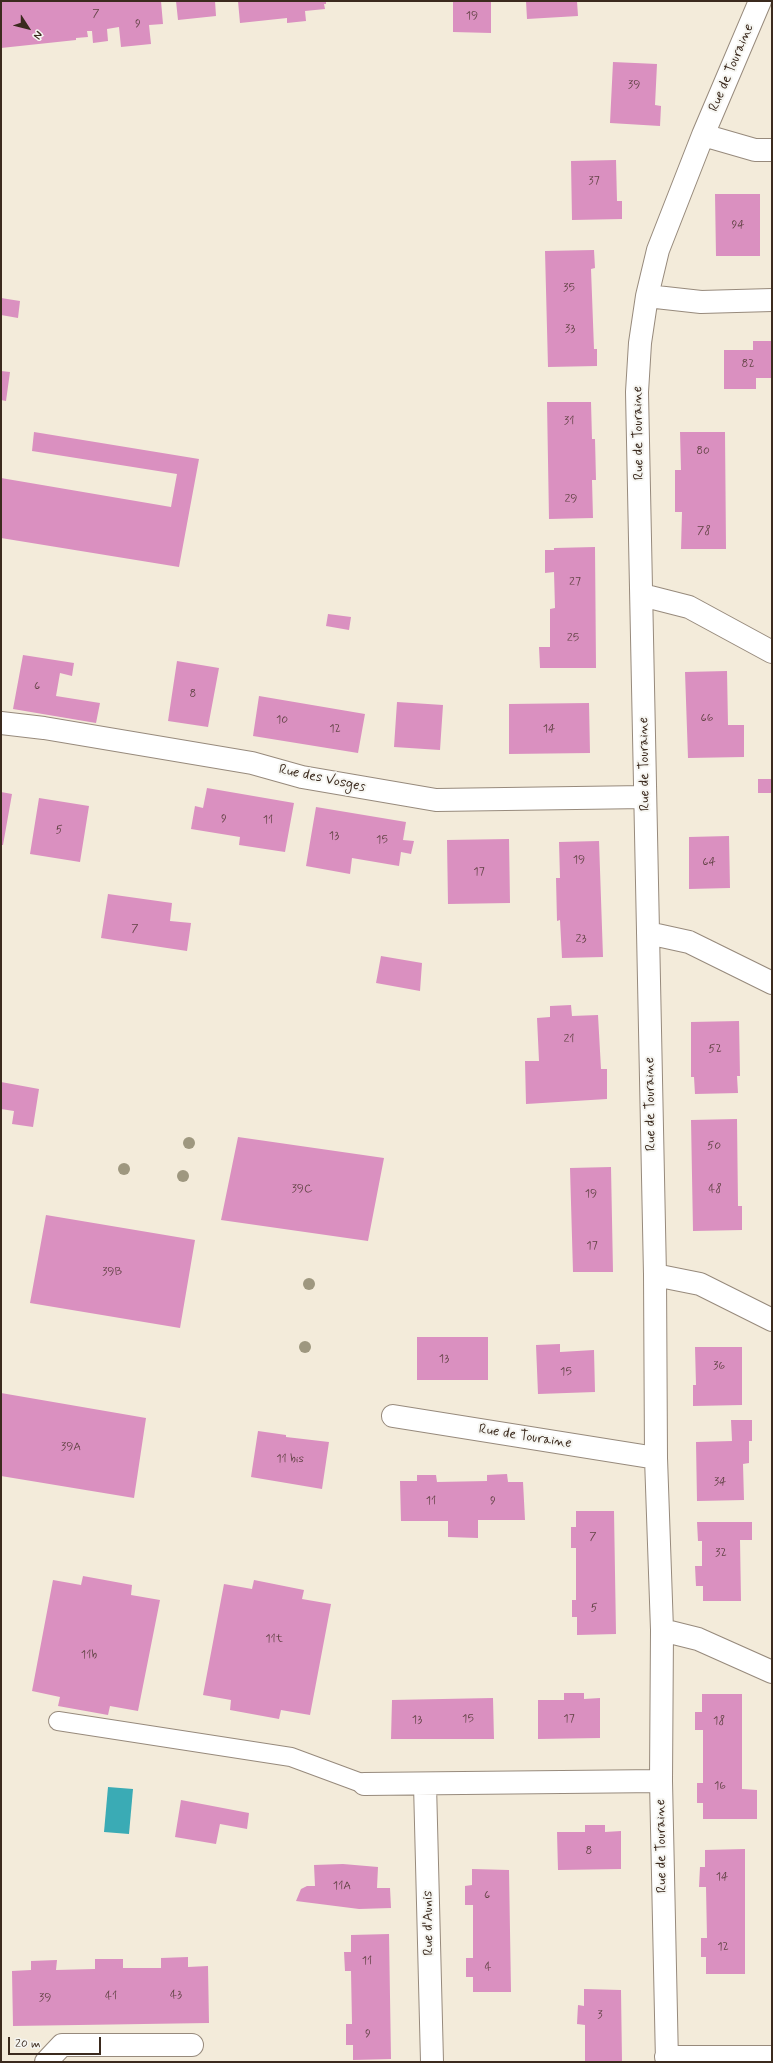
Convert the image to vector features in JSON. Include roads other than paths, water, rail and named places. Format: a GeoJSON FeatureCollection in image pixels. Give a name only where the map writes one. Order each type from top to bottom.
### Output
{"type":"FeatureCollection","features":[{"type":"Feature","properties":{"kind":"street","name":"Rue de Touraine"},"geometry":{"type":"LineString","coordinates":[[667,2059],[661,1781],[662,1630],[656,1458],[655,1275],[637,392],[640,343],[647,296],[658,250],[703,135],[760,1]]}},
{"type":"Feature","properties":{"kind":"street"},"geometry":{"type":"LineString","coordinates":[[703,135],[755,150],[772,150]]}},
{"type":"Feature","properties":{"kind":"street"},"geometry":{"type":"LineString","coordinates":[[647,296],[701,302],[772,300]]}},
{"type":"Feature","properties":{"kind":"street"},"geometry":{"type":"LineString","coordinates":[[642,595],[689,607],[772,652]]}},
{"type":"Feature","properties":{"kind":"street","name":"Rue des Vosges"},"geometry":{"type":"LineString","coordinates":[[1,723],[44,728],[252,763],[302,777],[436,800],[646,797]]}},
{"type":"Feature","properties":{"kind":"street"},"geometry":{"type":"LineString","coordinates":[[648,932],[690,942],[772,983]]}},
{"type":"Feature","properties":{"kind":"street"},"geometry":{"type":"LineString","coordinates":[[655,1275],[700,1284],[772,1320]]}},
{"type":"Feature","properties":{"kind":"street","name":"Rue de Touraine"},"geometry":{"type":"LineString","coordinates":[[393,1416],[656,1458]]}},
{"type":"Feature","properties":{"kind":"street"},"geometry":{"type":"LineString","coordinates":[[662,1630],[698,1639],[772,1672]]}},
{"type":"Feature","properties":{"kind":"street"},"geometry":{"type":"LineString","coordinates":[[364,1784],[661,1781]]}},
{"type":"Feature","properties":{"kind":"street","name":"Rue d'Aunis"},"geometry":{"type":"LineString","coordinates":[[425,1784],[432,2062]]}},
{"type":"Feature","properties":{"kind":"street"},"geometry":{"type":"LineString","coordinates":[[46,2062],[62,2045],[192,2045]]}},
{"type":"Feature","properties":{"kind":"street"},"geometry":{"type":"LineString","coordinates":[[667,2059],[772,2057]]}},
{"type":"Feature","properties":{"kind":"lane"},"geometry":{"type":"LineString","coordinates":[[58,1721],[290,1757],[364,1784]]}},
{"type":"Feature","properties":{"kind":"water"},"geometry":{"type":"Polygon","coordinates":[[[108,1787],[133,1789],[129,1834],[104,1832],[108,1787]]]}}]}
